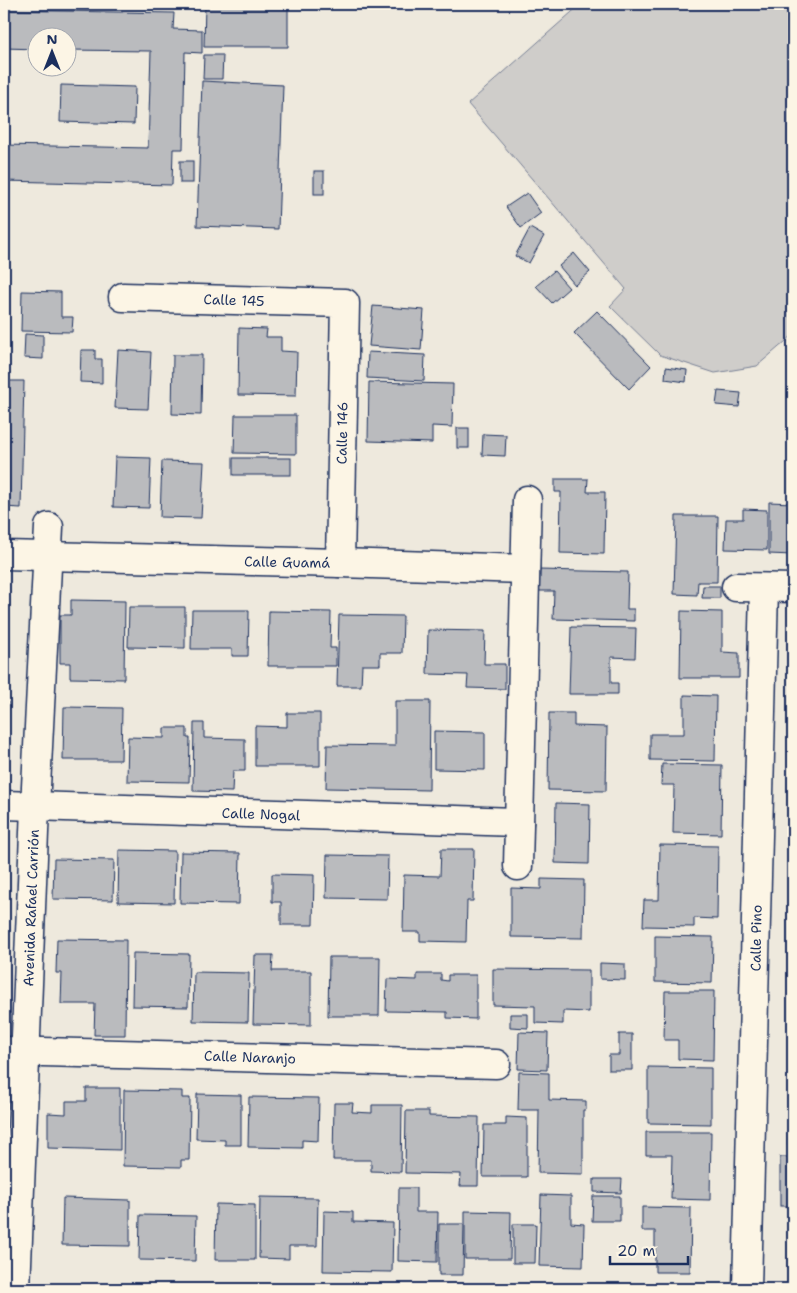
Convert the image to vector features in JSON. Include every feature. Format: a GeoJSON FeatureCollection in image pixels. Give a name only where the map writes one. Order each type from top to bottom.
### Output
{"type":"FeatureCollection","features":[{"type":"Feature","properties":{"kind":"street","name":"Calle 145"},"geometry":{"type":"LineString","coordinates":[[123,297],[345,303]]}},
{"type":"Feature","properties":{"kind":"street","name":"Calle 146"},"geometry":{"type":"LineString","coordinates":[[340,563],[345,303]]}},
{"type":"Feature","properties":{"kind":"street"},"geometry":{"type":"LineString","coordinates":[[518,866],[527,500]]}},
{"type":"Feature","properties":{"kind":"street","name":"Avenida Rafael Carrión"},"geometry":{"type":"LineString","coordinates":[[16,1289],[15,1051],[35,806],[49,527]]}},
{"type":"Feature","properties":{"kind":"street","name":"Calle Guamá"},"geometry":{"type":"LineString","coordinates":[[4,555],[340,563],[525,570]]}},
{"type":"Feature","properties":{"kind":"street"},"geometry":{"type":"LineString","coordinates":[[736,587],[793,588]]}},
{"type":"Feature","properties":{"kind":"street","name":"Calle Pino"},"geometry":{"type":"LineString","coordinates":[[747,1289],[764,588]]}},
{"type":"Feature","properties":{"kind":"street","name":"Calle Nogal"},"geometry":{"type":"LineString","coordinates":[[4,805],[519,822]]}},
{"type":"Feature","properties":{"kind":"street","name":"Calle Naranjo"},"geometry":{"type":"LineString","coordinates":[[15,1051],[496,1064]]}},
{"type":"Feature","properties":{"kind":"shaded area"},"geometry":{"type":"Polygon","coordinates":[[[581,4],[793,4],[793,335],[757,366],[715,373],[660,355],[610,306],[626,289],[468,104],[581,4]]]}},
{"type":"Feature","properties":{"kind":"building"},"geometry":{"type":"Polygon","coordinates":[[[205,4],[288,4],[288,47],[204,47],[205,4]]]}},
{"type":"Feature","properties":{"kind":"building"},"geometry":{"type":"Polygon","coordinates":[[[4,10],[174,13],[173,29],[202,30],[202,53],[185,52],[183,149],[173,149],[172,185],[4,181],[4,145],[148,148],[151,51],[78,50],[78,28],[28,28],[28,49],[4,48],[4,10]]]}},
{"type":"Feature","properties":{"kind":"building"},"geometry":{"type":"Polygon","coordinates":[[[204,55],[223,55],[222,79],[203,79],[204,55]]]}},
{"type":"Feature","properties":{"kind":"building"},"geometry":{"type":"Polygon","coordinates":[[[202,81],[283,85],[278,229],[197,226],[202,81]]]}},
{"type":"Feature","properties":{"kind":"building"},"geometry":{"type":"Polygon","coordinates":[[[61,85],[135,87],[134,124],[60,122],[61,85]]]}},
{"type":"Feature","properties":{"kind":"building"},"geometry":{"type":"Polygon","coordinates":[[[180,161],[193,161],[193,183],[180,183],[180,161]]]}},
{"type":"Feature","properties":{"kind":"building"},"geometry":{"type":"Polygon","coordinates":[[[314,171],[324,171],[324,194],[314,194],[314,171]]]}},
{"type":"Feature","properties":{"kind":"building"},"geometry":{"type":"Polygon","coordinates":[[[527,193],[541,213],[521,228],[506,207],[527,193]]]}},
{"type":"Feature","properties":{"kind":"building"},"geometry":{"type":"Polygon","coordinates":[[[530,228],[544,236],[529,263],[515,256],[530,228]]]}},
{"type":"Feature","properties":{"kind":"building"},"geometry":{"type":"Polygon","coordinates":[[[574,253],[590,272],[575,285],[559,266],[574,253]]]}},
{"type":"Feature","properties":{"kind":"building"},"geometry":{"type":"Polygon","coordinates":[[[554,271],[569,288],[552,303],[536,286],[554,271]]]}},
{"type":"Feature","properties":{"kind":"building"},"geometry":{"type":"Polygon","coordinates":[[[22,291],[61,292],[61,317],[73,317],[72,332],[21,331],[22,291]]]}},
{"type":"Feature","properties":{"kind":"building"},"geometry":{"type":"Polygon","coordinates":[[[373,306],[424,310],[421,350],[369,346],[373,306]]]}},
{"type":"Feature","properties":{"kind":"building"},"geometry":{"type":"Polygon","coordinates":[[[597,311],[651,366],[629,389],[574,333],[597,311]]]}},
{"type":"Feature","properties":{"kind":"building"},"geometry":{"type":"Polygon","coordinates":[[[239,328],[267,329],[266,337],[281,337],[281,351],[297,352],[296,396],[238,395],[239,328]]]}},
{"type":"Feature","properties":{"kind":"building"},"geometry":{"type":"Polygon","coordinates":[[[25,334],[43,335],[43,359],[24,358],[25,334]]]}},
{"type":"Feature","properties":{"kind":"building"},"geometry":{"type":"Polygon","coordinates":[[[81,350],[95,350],[95,359],[102,359],[102,383],[80,382],[81,350]]]}},
{"type":"Feature","properties":{"kind":"building"},"geometry":{"type":"Polygon","coordinates":[[[118,350],[151,352],[148,409],[115,408],[118,350]]]}},
{"type":"Feature","properties":{"kind":"building"},"geometry":{"type":"Polygon","coordinates":[[[368,352],[425,355],[424,381],[367,378],[368,352]]]}},
{"type":"Feature","properties":{"kind":"building"},"geometry":{"type":"Polygon","coordinates":[[[173,355],[202,355],[201,415],[172,414],[173,355]]]}},
{"type":"Feature","properties":{"kind":"building"},"geometry":{"type":"Polygon","coordinates":[[[666,367],[687,370],[686,382],[665,379],[666,367]]]}},
{"type":"Feature","properties":{"kind":"building"},"geometry":{"type":"Polygon","coordinates":[[[4,381],[24,381],[21,508],[4,507],[4,381]]]}},
{"type":"Feature","properties":{"kind":"building"},"geometry":{"type":"Polygon","coordinates":[[[369,382],[453,384],[452,427],[432,426],[432,443],[368,441],[369,382]]]}},
{"type":"Feature","properties":{"kind":"building"},"geometry":{"type":"Polygon","coordinates":[[[718,391],[741,393],[739,407],[716,405],[718,391]]]}},
{"type":"Feature","properties":{"kind":"building"},"geometry":{"type":"Polygon","coordinates":[[[235,415],[296,415],[296,454],[234,453],[235,415]]]}},
{"type":"Feature","properties":{"kind":"building"},"geometry":{"type":"Polygon","coordinates":[[[457,428],[469,428],[469,448],[457,448],[457,428]]]}},
{"type":"Feature","properties":{"kind":"building"},"geometry":{"type":"Polygon","coordinates":[[[483,434],[506,435],[505,456],[482,455],[483,434]]]}},
{"type":"Feature","properties":{"kind":"building"},"geometry":{"type":"Polygon","coordinates":[[[115,457],[151,458],[149,508],[113,507],[115,457]]]}},
{"type":"Feature","properties":{"kind":"building"},"geometry":{"type":"Polygon","coordinates":[[[233,458],[291,458],[291,475],[233,475],[233,458]]]}},
{"type":"Feature","properties":{"kind":"building"},"geometry":{"type":"Polygon","coordinates":[[[162,461],[204,462],[201,518],[160,517],[162,461]]]}},
{"type":"Feature","properties":{"kind":"building"},"geometry":{"type":"Polygon","coordinates":[[[555,479],[588,479],[587,492],[605,492],[604,554],[560,553],[561,492],[555,492],[555,479]]]}},
{"type":"Feature","properties":{"kind":"building"},"geometry":{"type":"Polygon","coordinates":[[[769,502],[793,503],[793,555],[769,554],[769,502]]]}},
{"type":"Feature","properties":{"kind":"building"},"geometry":{"type":"Polygon","coordinates":[[[743,509],[767,510],[767,550],[725,549],[726,519],[743,519],[743,509]]]}},
{"type":"Feature","properties":{"kind":"building"},"geometry":{"type":"Polygon","coordinates":[[[676,516],[718,516],[717,582],[698,582],[697,595],[674,594],[676,516]]]}},
{"type":"Feature","properties":{"kind":"building"},"geometry":{"type":"Polygon","coordinates":[[[539,570],[628,572],[627,609],[634,609],[634,621],[553,619],[554,591],[539,591],[539,570]]]}},
{"type":"Feature","properties":{"kind":"building"},"geometry":{"type":"Polygon","coordinates":[[[703,586],[720,586],[720,598],[702,598],[703,586]]]}},
{"type":"Feature","properties":{"kind":"building"},"geometry":{"type":"Polygon","coordinates":[[[71,600],[125,601],[124,679],[70,678],[70,663],[60,663],[60,615],[71,615],[71,600]]]}},
{"type":"Feature","properties":{"kind":"building"},"geometry":{"type":"Polygon","coordinates":[[[129,607],[185,607],[185,648],[128,647],[129,607]]]}},
{"type":"Feature","properties":{"kind":"building"},"geometry":{"type":"Polygon","coordinates":[[[192,610],[249,610],[248,656],[232,656],[232,649],[191,649],[192,610]]]}},
{"type":"Feature","properties":{"kind":"building"},"geometry":{"type":"Polygon","coordinates":[[[269,611],[331,612],[330,648],[336,648],[336,666],[268,666],[269,611]]]}},
{"type":"Feature","properties":{"kind":"building"},"geometry":{"type":"Polygon","coordinates":[[[681,611],[722,612],[722,652],[739,653],[739,678],[680,678],[681,611]]]}},
{"type":"Feature","properties":{"kind":"building"},"geometry":{"type":"Polygon","coordinates":[[[339,615],[403,616],[402,653],[380,653],[380,665],[362,665],[361,686],[337,686],[339,615]]]}},
{"type":"Feature","properties":{"kind":"building"},"geometry":{"type":"Polygon","coordinates":[[[791,623],[793,623],[793,648],[790,648],[791,623]]]}},
{"type":"Feature","properties":{"kind":"building"},"geometry":{"type":"Polygon","coordinates":[[[571,627],[636,628],[635,658],[611,657],[611,683],[618,683],[618,694],[569,694],[571,627]]]}},
{"type":"Feature","properties":{"kind":"building"},"geometry":{"type":"Polygon","coordinates":[[[428,630],[485,631],[484,664],[505,664],[505,689],[467,688],[468,675],[427,674],[428,630]]]}},
{"type":"Feature","properties":{"kind":"building"},"geometry":{"type":"Polygon","coordinates":[[[684,695],[716,696],[715,761],[650,760],[650,734],[684,734],[684,695]]]}},
{"type":"Feature","properties":{"kind":"building"},"geometry":{"type":"Polygon","coordinates":[[[395,701],[430,701],[429,790],[326,788],[327,745],[395,746],[395,701]]]}},
{"type":"Feature","properties":{"kind":"building"},"geometry":{"type":"Polygon","coordinates":[[[4,702],[8,702],[7,749],[4,749],[4,702]]]}},
{"type":"Feature","properties":{"kind":"building"},"geometry":{"type":"Polygon","coordinates":[[[64,707],[122,708],[121,760],[63,760],[64,707]]]}},
{"type":"Feature","properties":{"kind":"building"},"geometry":{"type":"Polygon","coordinates":[[[287,713],[320,713],[320,766],[255,766],[255,726],[287,727],[287,713]]]}},
{"type":"Feature","properties":{"kind":"building"},"geometry":{"type":"Polygon","coordinates":[[[549,713],[574,713],[574,726],[607,727],[606,791],[548,790],[549,713]]]}},
{"type":"Feature","properties":{"kind":"building"},"geometry":{"type":"Polygon","coordinates":[[[194,723],[204,723],[204,738],[245,739],[245,771],[233,771],[232,792],[193,791],[194,723]]]}},
{"type":"Feature","properties":{"kind":"building"},"geometry":{"type":"Polygon","coordinates":[[[164,728],[187,728],[187,738],[190,738],[189,782],[127,781],[128,737],[164,738],[164,728]]]}},
{"type":"Feature","properties":{"kind":"building"},"geometry":{"type":"Polygon","coordinates":[[[434,731],[485,732],[485,770],[434,769],[434,731]]]}},
{"type":"Feature","properties":{"kind":"building"},"geometry":{"type":"Polygon","coordinates":[[[662,764],[722,765],[721,834],[673,833],[674,785],[661,785],[662,764]]]}},
{"type":"Feature","properties":{"kind":"building"},"geometry":{"type":"Polygon","coordinates":[[[556,803],[590,804],[589,864],[555,863],[556,803]]]}},
{"type":"Feature","properties":{"kind":"building"},"geometry":{"type":"Polygon","coordinates":[[[660,845],[718,846],[717,919],[694,918],[694,927],[643,926],[644,900],[659,900],[660,845]]]}},
{"type":"Feature","properties":{"kind":"building"},"geometry":{"type":"Polygon","coordinates":[[[441,849],[474,849],[473,901],[467,901],[466,942],[420,941],[420,932],[403,932],[404,875],[440,876],[441,849]]]}},
{"type":"Feature","properties":{"kind":"building"},"geometry":{"type":"Polygon","coordinates":[[[119,850],[175,851],[174,903],[118,902],[119,850]]]}},
{"type":"Feature","properties":{"kind":"building"},"geometry":{"type":"Polygon","coordinates":[[[181,852],[240,853],[239,904],[180,903],[181,852]]]}},
{"type":"Feature","properties":{"kind":"building"},"geometry":{"type":"Polygon","coordinates":[[[327,855],[388,856],[387,899],[326,898],[327,855]]]}},
{"type":"Feature","properties":{"kind":"building"},"geometry":{"type":"Polygon","coordinates":[[[54,859],[114,860],[113,900],[53,899],[54,859]]]}},
{"type":"Feature","properties":{"kind":"building"},"geometry":{"type":"Polygon","coordinates":[[[272,874],[314,875],[313,925],[281,925],[281,902],[272,902],[272,874]]]}},
{"type":"Feature","properties":{"kind":"building"},"geometry":{"type":"Polygon","coordinates":[[[541,879],[584,880],[583,938],[511,937],[511,888],[541,889],[541,879]]]}},
{"type":"Feature","properties":{"kind":"building"},"geometry":{"type":"Polygon","coordinates":[[[655,936],[713,937],[712,983],[655,982],[655,936]]]}},
{"type":"Feature","properties":{"kind":"building"},"geometry":{"type":"Polygon","coordinates":[[[57,939],[126,940],[125,1035],[94,1035],[95,1004],[61,1004],[62,973],[56,973],[57,939]]]}},
{"type":"Feature","properties":{"kind":"building"},"geometry":{"type":"Polygon","coordinates":[[[133,953],[189,954],[188,1007],[132,1006],[133,953]]]}},
{"type":"Feature","properties":{"kind":"building"},"geometry":{"type":"Polygon","coordinates":[[[255,955],[273,955],[272,971],[311,971],[311,1025],[253,1024],[255,955]]]}},
{"type":"Feature","properties":{"kind":"building"},"geometry":{"type":"Polygon","coordinates":[[[329,957],[380,957],[379,1016],[328,1016],[329,957]]]}},
{"type":"Feature","properties":{"kind":"building"},"geometry":{"type":"Polygon","coordinates":[[[600,963],[625,964],[625,980],[600,979],[600,963]]]}},
{"type":"Feature","properties":{"kind":"building"},"geometry":{"type":"Polygon","coordinates":[[[493,969],[589,970],[589,1012],[563,1011],[563,1024],[535,1023],[535,1006],[493,1005],[493,969]]]}},
{"type":"Feature","properties":{"kind":"building"},"geometry":{"type":"Polygon","coordinates":[[[194,972],[249,973],[248,1022],[193,1021],[194,972]]]}},
{"type":"Feature","properties":{"kind":"building"},"geometry":{"type":"Polygon","coordinates":[[[417,974],[441,974],[441,980],[448,981],[448,975],[476,975],[476,1019],[447,1018],[447,1012],[386,1011],[387,979],[417,980],[417,974]]]}},
{"type":"Feature","properties":{"kind":"building"},"geometry":{"type":"Polygon","coordinates":[[[665,991],[714,991],[713,1060],[678,1059],[678,1040],[664,1040],[665,991]]]}},
{"type":"Feature","properties":{"kind":"building"},"geometry":{"type":"Polygon","coordinates":[[[510,1014],[528,1014],[528,1028],[510,1027],[510,1014]]]}},
{"type":"Feature","properties":{"kind":"building"},"geometry":{"type":"Polygon","coordinates":[[[519,1032],[548,1033],[547,1070],[518,1069],[519,1032]]]}},
{"type":"Feature","properties":{"kind":"building"},"geometry":{"type":"Polygon","coordinates":[[[619,1034],[632,1034],[632,1070],[609,1070],[609,1055],[619,1055],[619,1034]]]}},
{"type":"Feature","properties":{"kind":"building"},"geometry":{"type":"Polygon","coordinates":[[[648,1067],[711,1068],[711,1124],[648,1123],[648,1067]]]}},
{"type":"Feature","properties":{"kind":"building"},"geometry":{"type":"Polygon","coordinates":[[[519,1072],[549,1073],[549,1100],[586,1101],[586,1110],[583,1110],[583,1174],[538,1173],[539,1110],[518,1110],[519,1072]]]}},
{"type":"Feature","properties":{"kind":"building"},"geometry":{"type":"Polygon","coordinates":[[[86,1088],[120,1088],[120,1150],[48,1148],[48,1113],[66,1114],[66,1101],[86,1101],[86,1088]]]}},
{"type":"Feature","properties":{"kind":"building"},"geometry":{"type":"Polygon","coordinates":[[[789,1088],[793,1088],[793,1146],[788,1146],[789,1088]]]}},
{"type":"Feature","properties":{"kind":"building"},"geometry":{"type":"Polygon","coordinates":[[[124,1090],[182,1091],[182,1098],[190,1098],[189,1160],[181,1160],[181,1167],[123,1166],[124,1090]]]}},
{"type":"Feature","properties":{"kind":"building"},"geometry":{"type":"Polygon","coordinates":[[[197,1094],[241,1095],[241,1145],[225,1145],[225,1140],[196,1139],[197,1094]]]}},
{"type":"Feature","properties":{"kind":"building"},"geometry":{"type":"Polygon","coordinates":[[[249,1097],[319,1098],[318,1141],[302,1140],[302,1148],[248,1147],[249,1097]]]}},
{"type":"Feature","properties":{"kind":"building"},"geometry":{"type":"Polygon","coordinates":[[[334,1103],[353,1103],[352,1112],[372,1113],[372,1105],[402,1105],[401,1172],[371,1171],[371,1160],[333,1160],[334,1103]]]}},
{"type":"Feature","properties":{"kind":"building"},"geometry":{"type":"Polygon","coordinates":[[[406,1111],[429,1111],[429,1116],[479,1117],[478,1186],[460,1186],[461,1174],[405,1173],[406,1111]]]}},
{"type":"Feature","properties":{"kind":"building"},"geometry":{"type":"Polygon","coordinates":[[[506,1117],[527,1118],[527,1177],[483,1177],[484,1125],[506,1125],[506,1117]]]}},
{"type":"Feature","properties":{"kind":"building"},"geometry":{"type":"Polygon","coordinates":[[[646,1132],[711,1132],[710,1200],[671,1199],[672,1155],[646,1155],[646,1132]]]}},
{"type":"Feature","properties":{"kind":"building"},"geometry":{"type":"Polygon","coordinates":[[[780,1157],[793,1157],[793,1206],[780,1206],[780,1157]]]}},
{"type":"Feature","properties":{"kind":"building"},"geometry":{"type":"Polygon","coordinates":[[[594,1179],[622,1179],[621,1193],[594,1192],[594,1179]]]}},
{"type":"Feature","properties":{"kind":"building"},"geometry":{"type":"Polygon","coordinates":[[[399,1188],[416,1188],[416,1212],[438,1212],[437,1262],[398,1261],[399,1188]]]}},
{"type":"Feature","properties":{"kind":"building"},"geometry":{"type":"Polygon","coordinates":[[[541,1195],[571,1196],[571,1223],[584,1224],[583,1267],[539,1266],[541,1195]]]}},
{"type":"Feature","properties":{"kind":"building"},"geometry":{"type":"Polygon","coordinates":[[[593,1196],[620,1196],[620,1221],[592,1221],[593,1196]]]}},
{"type":"Feature","properties":{"kind":"building"},"geometry":{"type":"Polygon","coordinates":[[[260,1197],[318,1198],[317,1246],[289,1246],[289,1259],[259,1258],[260,1197]]]}},
{"type":"Feature","properties":{"kind":"building"},"geometry":{"type":"Polygon","coordinates":[[[63,1198],[130,1200],[130,1246],[62,1245],[63,1198]]]}},
{"type":"Feature","properties":{"kind":"building"},"geometry":{"type":"Polygon","coordinates":[[[216,1204],[255,1205],[255,1260],[215,1260],[216,1204]]]}},
{"type":"Feature","properties":{"kind":"building"},"geometry":{"type":"Polygon","coordinates":[[[642,1207],[691,1208],[690,1272],[655,1272],[655,1231],[642,1231],[642,1207]]]}},
{"type":"Feature","properties":{"kind":"building"},"geometry":{"type":"Polygon","coordinates":[[[324,1211],[353,1212],[353,1222],[393,1223],[392,1272],[323,1271],[324,1211]]]}},
{"type":"Feature","properties":{"kind":"building"},"geometry":{"type":"Polygon","coordinates":[[[465,1211],[511,1212],[510,1259],[465,1259],[465,1211]]]}},
{"type":"Feature","properties":{"kind":"building"},"geometry":{"type":"Polygon","coordinates":[[[140,1215],[196,1216],[195,1261],[139,1260],[140,1215]]]}},
{"type":"Feature","properties":{"kind":"building"},"geometry":{"type":"Polygon","coordinates":[[[439,1224],[464,1224],[463,1275],[439,1275],[439,1224]]]}},
{"type":"Feature","properties":{"kind":"building"},"geometry":{"type":"Polygon","coordinates":[[[513,1224],[536,1224],[535,1263],[513,1263],[513,1224]]]}}]}
